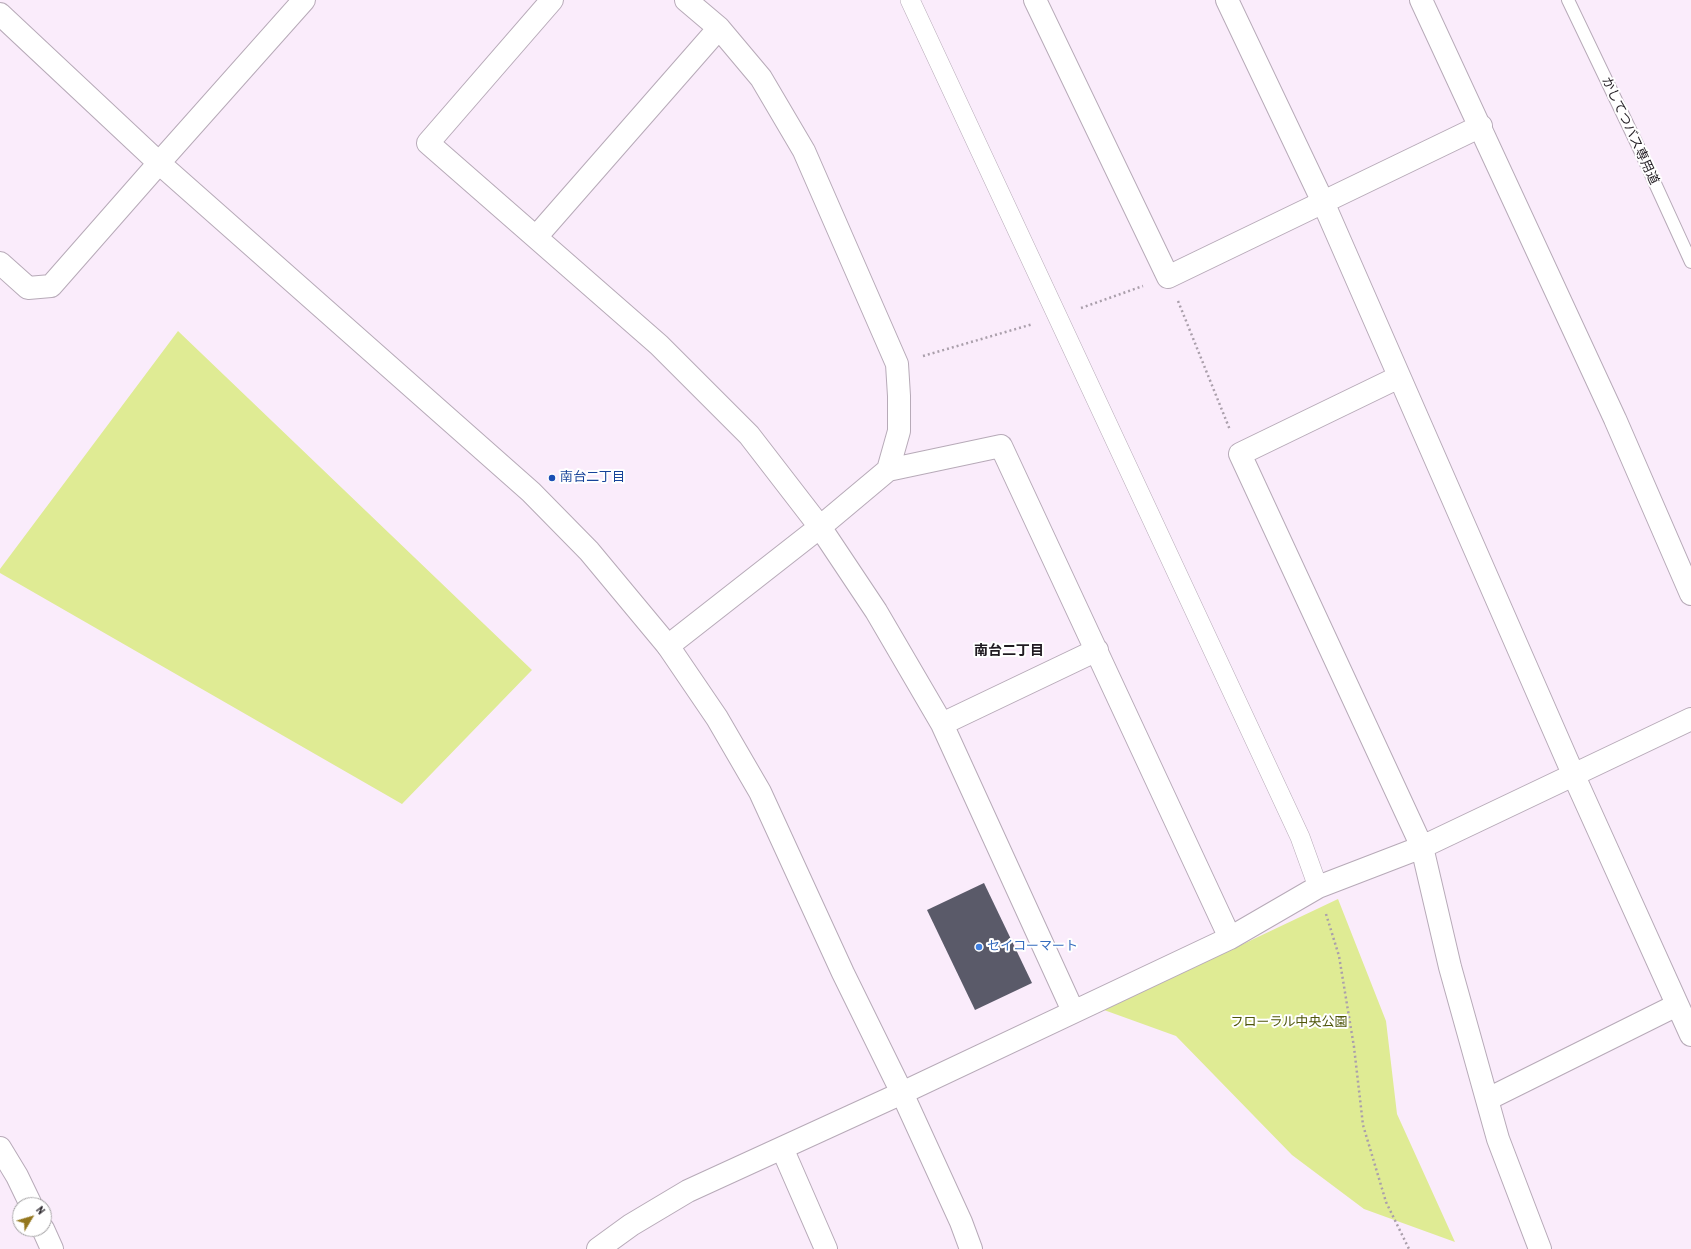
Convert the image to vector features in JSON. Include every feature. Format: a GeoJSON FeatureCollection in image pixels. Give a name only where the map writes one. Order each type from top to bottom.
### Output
{"type":"FeatureCollection","features":[{"type":"Feature","properties":{"kind":"street"},"geometry":{"type":"LineString","coordinates":[[0,263],[28,288],[51,286],[304,0]]}},
{"type":"Feature","properties":{"kind":"street"},"geometry":{"type":"LineString","coordinates":[[552,0],[428,143],[659,345],[749,435],[820,527],[876,611],[942,724],[1073,1011]]}},
{"type":"Feature","properties":{"kind":"street"},"geometry":{"type":"LineString","coordinates":[[686,0],[719,28],[761,78],[804,151],[897,364],[899,431],[888,470]]}},
{"type":"Feature","properties":{"kind":"street"},"geometry":{"type":"LineString","coordinates":[[910,0],[1296,830],[1318,887]]}},
{"type":"Feature","properties":{"kind":"street"},"geometry":{"type":"LineString","coordinates":[[1035,0],[1168,277],[1480,126]]}},
{"type":"Feature","properties":{"kind":"street"},"geometry":{"type":"LineString","coordinates":[[1227,0],[1323,202],[1574,776],[1691,1036]]}},
{"type":"Feature","properties":{"kind":"street"},"geometry":{"type":"LineString","coordinates":[[1421,0],[1612,412],[1691,594]]}},
{"type":"Feature","properties":{"kind":"street"},"geometry":{"type":"LineString","coordinates":[[0,14],[159,163],[531,492],[589,551],[668,646],[717,718],[760,792],[843,973],[902,1093],[961,1222],[971,1249]]}},
{"type":"Feature","properties":{"kind":"street"},"geometry":{"type":"LineString","coordinates":[[536,237],[719,28]]}},
{"type":"Feature","properties":{"kind":"street"},"geometry":{"type":"LineString","coordinates":[[1398,376],[1240,454],[1422,847],[1450,967],[1498,1139],[1540,1249]]}},
{"type":"Feature","properties":{"kind":"street"},"geometry":{"type":"LineString","coordinates":[[668,646],[820,527],[888,470],[1001,446],[1230,938]]}},
{"type":"Feature","properties":{"kind":"street"},"geometry":{"type":"LineString","coordinates":[[942,724],[1097,650]]}},
{"type":"Feature","properties":{"kind":"street"},"geometry":{"type":"LineString","coordinates":[[598,1249],[631,1225],[688,1191],[902,1093],[1230,938],[1318,887],[1422,847],[1691,719]]}},
{"type":"Feature","properties":{"kind":"street"},"geometry":{"type":"LineString","coordinates":[[1488,1099],[1677,1005]]}},
{"type":"Feature","properties":{"kind":"street"},"geometry":{"type":"LineString","coordinates":[[0,1148],[17,1176],[27,1197]]}},
{"type":"Feature","properties":{"kind":"street"},"geometry":{"type":"LineString","coordinates":[[782,1148],[826,1249]]}},
{"type":"Feature","properties":{"kind":"street"},"geometry":{"type":"LineString","coordinates":[[47,1237],[52,1249]]}},
{"type":"Feature","properties":{"kind":"lane","name":"かしてつバス専用道"},"geometry":{"type":"LineString","coordinates":[[1568,0],[1637,144],[1691,262]]}},
{"type":"Feature","properties":{"kind":"path"},"geometry":{"type":"LineString","coordinates":[[1168,277],[1240,454]]}},
{"type":"Feature","properties":{"kind":"path"},"geometry":{"type":"LineString","coordinates":[[1318,887],[1339,956],[1354,1047],[1364,1125],[1386,1202],[1409,1249]]}},
{"type":"Feature","properties":{"kind":"green space"},"geometry":{"type":"Polygon","coordinates":[[[178,331],[532,670],[402,804],[0,573],[0,569],[178,331]]]}},
{"type":"Feature","properties":{"kind":"green space","name":"フローラル中央公園"},"geometry":{"type":"Polygon","coordinates":[[[1338,899],[1386,1021],[1397,1114],[1455,1242],[1364,1209],[1292,1155],[1176,1036],[1104,1010],[1338,899]]]}},
{"type":"Feature","properties":{"kind":"building","name":"セイコーマート"},"geometry":{"type":"Polygon","coordinates":[[[984,883],[1032,983],[975,1010],[927,910],[984,883]]]}},
{"type":"Feature","properties":{"kind":"place","name":"南台二丁目"},"geometry":{"type":"Point","coordinates":[552,478]}},
{"type":"Feature","properties":{"kind":"place","name":"セイコーマート"},"geometry":{"type":"Point","coordinates":[979,947]}},
{"type":"Feature","properties":{"kind":"district","name":"南台二丁目"},"geometry":{"type":"Point","coordinates":[1009,651]}}]}
